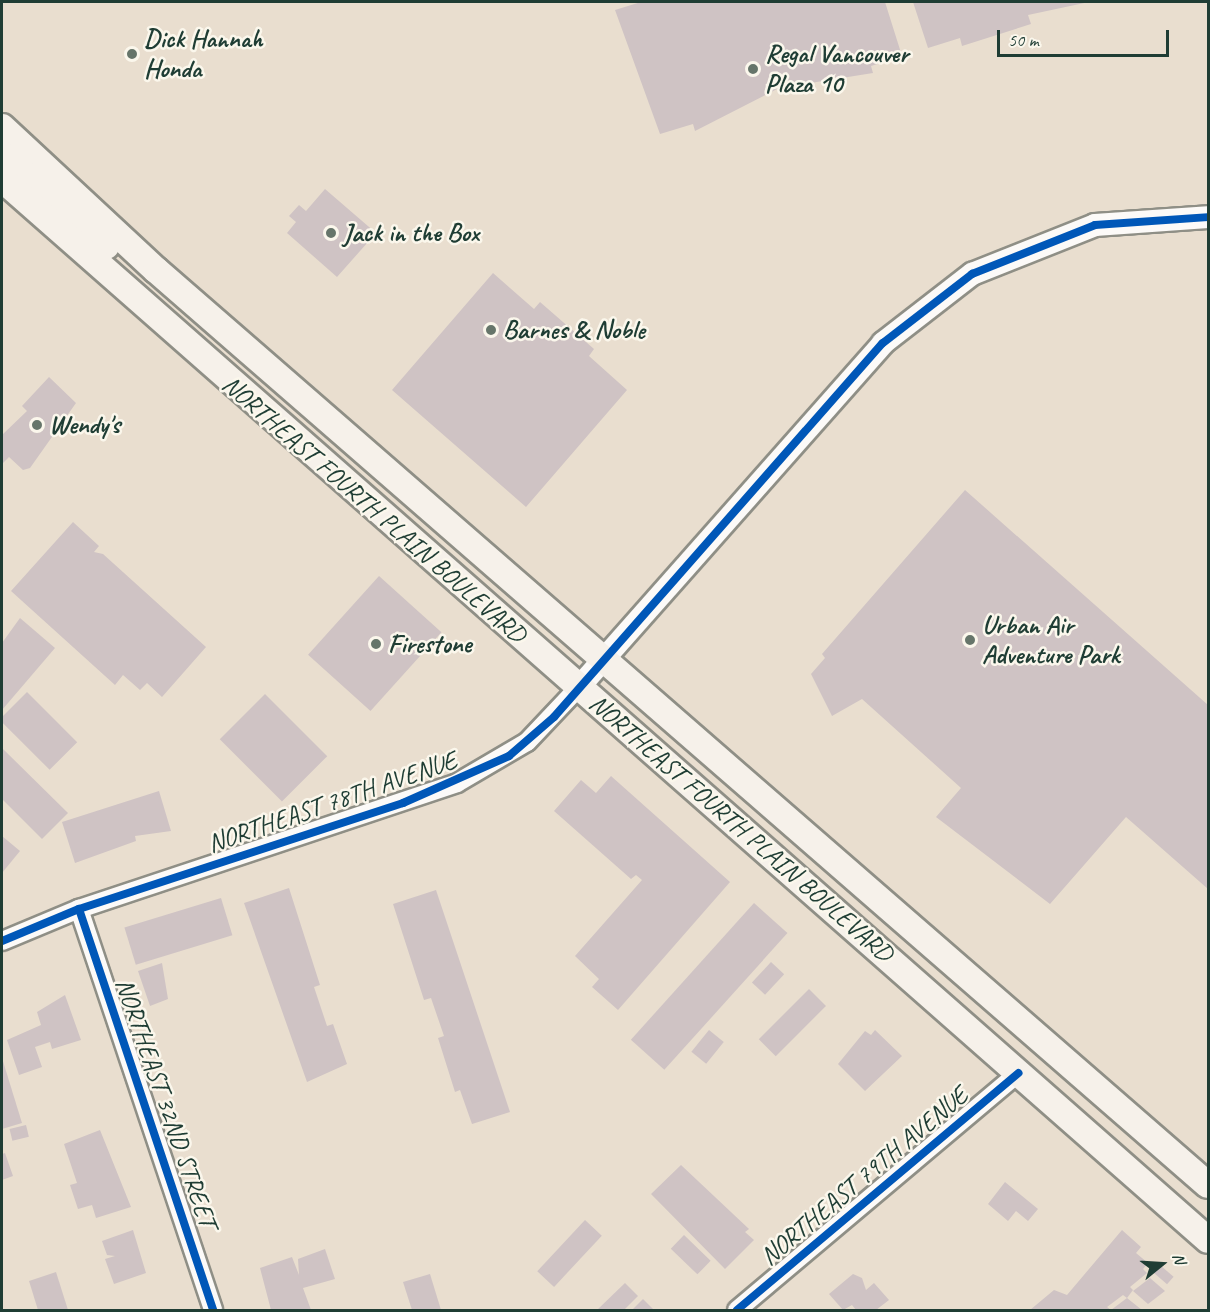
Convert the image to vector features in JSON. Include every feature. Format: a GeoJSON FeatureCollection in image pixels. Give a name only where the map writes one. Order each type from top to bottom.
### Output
{"type":"FeatureCollection","features":[{"type":"Feature","properties":{"kind":"main road","name":"NORTHEAST FOURTH PLAIN BOULEVARD"},"geometry":{"type":"LineString","coordinates":[[2,127],[156,270],[604,656],[1209,1185]]}},
{"type":"Feature","properties":{"kind":"main road"},"geometry":{"type":"LineString","coordinates":[[2,154],[127,264],[156,270]]}},
{"type":"Feature","properties":{"kind":"main road","name":"NORTHEAST FOURTH PLAIN BOULEVARD"},"geometry":{"type":"LineString","coordinates":[[2,180],[1209,1240]]}},
{"type":"Feature","properties":{"kind":"street","name":"NORTHEAST 78TH AVENUE"},"geometry":{"type":"LineString","coordinates":[[2,941],[79,909],[457,783],[527,742],[580,686],[604,656],[883,344],[972,274],[1095,225],[1209,218]]}},
{"type":"Feature","properties":{"kind":"street","name":"NORTHEAST 32ND STREET"},"geometry":{"type":"LineString","coordinates":[[79,909],[213,1311]]}},
{"type":"Feature","properties":{"kind":"street","name":"NORTHEAST 79TH AVENUE"},"geometry":{"type":"LineString","coordinates":[[737,1311],[1018,1073]]}},
{"type":"Feature","properties":{"kind":"building","name":"Regal Vancouver Plaza 10"},"geometry":{"type":"Polygon","coordinates":[[[641,2],[885,2],[902,56],[871,66],[873,73],[779,88],[695,131],[693,124],[660,134],[615,10],[641,2]]]}},
{"type":"Feature","properties":{"kind":"building"},"geometry":{"type":"Polygon","coordinates":[[[913,2],[1089,2],[1028,15],[1031,24],[962,46],[960,38],[928,48],[913,2]]]}},
{"type":"Feature","properties":{"kind":"building","name":"Jack in the Box"},"geometry":{"type":"Polygon","coordinates":[[[325,189],[376,233],[337,277],[287,233],[296,222],[289,216],[299,205],[306,211],[325,189]]]}},
{"type":"Feature","properties":{"kind":"building","name":"Barnes & Noble"},"geometry":{"type":"Polygon","coordinates":[[[493,273],[534,309],[540,302],[594,349],[589,356],[627,390],[526,507],[392,390],[493,273]]]}},
{"type":"Feature","properties":{"kind":"building","name":"Wendy's"},"geometry":{"type":"Polygon","coordinates":[[[49,377],[76,403],[30,468],[23,470],[9,457],[2,464],[2,435],[27,411],[22,406],[49,377]]]}},
{"type":"Feature","properties":{"kind":"building"},"geometry":{"type":"Polygon","coordinates":[[[965,490],[1208,705],[1208,889],[1126,817],[1050,904],[936,817],[961,788],[862,699],[832,716],[811,674],[825,658],[822,654],[965,490]]]}},
{"type":"Feature","properties":{"kind":"building"},"geometry":{"type":"Polygon","coordinates":[[[73,522],[99,546],[94,552],[103,554],[206,647],[162,697],[147,683],[140,690],[123,675],[115,685],[11,591],[73,522]]]}},
{"type":"Feature","properties":{"kind":"building","name":"Firestone"},"geometry":{"type":"Polygon","coordinates":[[[379,576],[441,632],[370,711],[308,655],[379,576]]]}},
{"type":"Feature","properties":{"kind":"building"},"geometry":{"type":"Polygon","coordinates":[[[20,618],[55,648],[2,710],[2,643],[20,618]]]}},
{"type":"Feature","properties":{"kind":"building"},"geometry":{"type":"Polygon","coordinates":[[[27,692],[77,742],[50,770],[2,722],[2,717],[27,692]]]}},
{"type":"Feature","properties":{"kind":"building"},"geometry":{"type":"Polygon","coordinates":[[[265,694],[327,756],[282,801],[220,739],[265,694]]]}},
{"type":"Feature","properties":{"kind":"building"},"geometry":{"type":"Polygon","coordinates":[[[2,748],[68,813],[42,839],[2,799],[2,748]]]}},
{"type":"Feature","properties":{"kind":"building"},"geometry":{"type":"Polygon","coordinates":[[[611,776],[730,882],[618,1010],[592,987],[599,979],[575,956],[642,880],[636,875],[631,879],[554,811],[581,780],[596,793],[611,776]]]}},
{"type":"Feature","properties":{"kind":"building"},"geometry":{"type":"Polygon","coordinates":[[[159,791],[171,831],[135,836],[136,841],[75,863],[62,822],[159,791]]]}},
{"type":"Feature","properties":{"kind":"building"},"geometry":{"type":"Polygon","coordinates":[[[2,836],[20,851],[2,873],[2,836]]]}},
{"type":"Feature","properties":{"kind":"building"},"geometry":{"type":"Polygon","coordinates":[[[289,888],[320,985],[314,987],[327,1026],[333,1024],[347,1064],[307,1082],[244,903],[289,888]]]}},
{"type":"Feature","properties":{"kind":"building"},"geometry":{"type":"Polygon","coordinates":[[[436,890],[510,1112],[472,1124],[460,1090],[455,1092],[438,1038],[444,1036],[431,998],[424,1000],[393,904],[436,890]]]}},
{"type":"Feature","properties":{"kind":"building"},"geometry":{"type":"Polygon","coordinates":[[[221,898],[232,935],[136,965],[124,928],[221,898]]]}},
{"type":"Feature","properties":{"kind":"building"},"geometry":{"type":"Polygon","coordinates":[[[754,903],[787,933],[664,1070],[631,1040],[754,903]]]}},
{"type":"Feature","properties":{"kind":"building"},"geometry":{"type":"Polygon","coordinates":[[[771,962],[784,974],[765,995],[752,982],[771,962]]]}},
{"type":"Feature","properties":{"kind":"building"},"geometry":{"type":"Polygon","coordinates":[[[162,963],[168,999],[150,1006],[138,971],[162,963]]]}},
{"type":"Feature","properties":{"kind":"building"},"geometry":{"type":"Polygon","coordinates":[[[809,989],[826,1006],[776,1056],[759,1039],[809,989]]]}},
{"type":"Feature","properties":{"kind":"building"},"geometry":{"type":"Polygon","coordinates":[[[65,995],[81,1040],[52,1049],[50,1042],[35,1047],[42,1067],[19,1075],[7,1040],[41,1025],[37,1012],[65,995]]]}},
{"type":"Feature","properties":{"kind":"building"},"geometry":{"type":"Polygon","coordinates":[[[709,1030],[724,1042],[706,1064],[691,1052],[709,1030]]]}},
{"type":"Feature","properties":{"kind":"building"},"geometry":{"type":"Polygon","coordinates":[[[875,1030],[902,1056],[865,1091],[838,1064],[865,1031],[871,1035],[875,1030]]]}},
{"type":"Feature","properties":{"kind":"building"},"geometry":{"type":"Polygon","coordinates":[[[2,1058],[22,1123],[2,1129],[2,1058]]]}},
{"type":"Feature","properties":{"kind":"building"},"geometry":{"type":"Polygon","coordinates":[[[26,1125],[29,1137],[12,1141],[10,1129],[26,1125]]]}},
{"type":"Feature","properties":{"kind":"building"},"geometry":{"type":"Polygon","coordinates":[[[100,1130],[131,1207],[96,1218],[92,1205],[78,1209],[70,1185],[77,1183],[64,1144],[100,1130]]]}},
{"type":"Feature","properties":{"kind":"building"},"geometry":{"type":"Polygon","coordinates":[[[5,1153],[13,1176],[2,1180],[2,1154],[5,1153]]]}},
{"type":"Feature","properties":{"kind":"building"},"geometry":{"type":"Polygon","coordinates":[[[681,1165],[749,1229],[745,1232],[754,1240],[725,1269],[651,1194],[681,1165]]]}},
{"type":"Feature","properties":{"kind":"building"},"geometry":{"type":"Polygon","coordinates":[[[1005,1182],[1038,1209],[1028,1221],[1016,1211],[1008,1221],[988,1204],[1005,1182]]]}},
{"type":"Feature","properties":{"kind":"building"},"geometry":{"type":"Polygon","coordinates":[[[585,1220],[602,1236],[554,1287],[537,1271],[585,1220]]]}},
{"type":"Feature","properties":{"kind":"building"},"geometry":{"type":"Polygon","coordinates":[[[133,1230],[146,1273],[114,1284],[105,1259],[115,1256],[107,1255],[102,1241],[133,1230]]]}},
{"type":"Feature","properties":{"kind":"building"},"geometry":{"type":"Polygon","coordinates":[[[1122,1230],[1141,1247],[1136,1253],[1148,1263],[1143,1269],[1147,1273],[1130,1287],[1133,1290],[1127,1298],[1123,1295],[1107,1307],[1111,1310],[1030,1310],[1054,1290],[1067,1295],[1122,1230]]]}},
{"type":"Feature","properties":{"kind":"building"},"geometry":{"type":"Polygon","coordinates":[[[684,1235],[711,1261],[697,1274],[671,1249],[684,1235]]]}},
{"type":"Feature","properties":{"kind":"building"},"geometry":{"type":"Polygon","coordinates":[[[325,1249],[335,1279],[303,1288],[311,1310],[271,1310],[260,1268],[292,1257],[299,1275],[298,1259],[325,1249]]]}},
{"type":"Feature","properties":{"kind":"building"},"geometry":{"type":"Polygon","coordinates":[[[1160,1265],[1174,1277],[1167,1284],[1153,1273],[1160,1265]]]}},
{"type":"Feature","properties":{"kind":"building"},"geometry":{"type":"Polygon","coordinates":[[[56,1272],[68,1310],[38,1310],[29,1281],[56,1272]]]}},
{"type":"Feature","properties":{"kind":"building"},"geometry":{"type":"Polygon","coordinates":[[[430,1274],[441,1310],[412,1310],[403,1282],[430,1274]]]}},
{"type":"Feature","properties":{"kind":"building"},"geometry":{"type":"Polygon","coordinates":[[[853,1274],[862,1278],[866,1290],[874,1283],[889,1300],[876,1310],[856,1310],[852,1305],[843,1310],[829,1294],[853,1274]]]}},
{"type":"Feature","properties":{"kind":"building"},"geometry":{"type":"Polygon","coordinates":[[[1150,1278],[1165,1291],[1148,1304],[1133,1291],[1150,1278]]]}},
{"type":"Feature","properties":{"kind":"building"},"geometry":{"type":"Polygon","coordinates":[[[625,1283],[638,1296],[624,1310],[597,1310],[625,1283]]]}},
{"type":"Feature","properties":{"kind":"building"},"geometry":{"type":"Polygon","coordinates":[[[1127,1298],[1142,1310],[1111,1310],[1127,1298]]]}},
{"type":"Feature","properties":{"kind":"building"},"geometry":{"type":"Polygon","coordinates":[[[643,1299],[654,1310],[632,1310],[643,1299]]]}},
{"type":"Feature","properties":{"kind":"cycle path"},"geometry":{"type":"LineString","coordinates":[[2,941],[79,909],[403,803],[509,756],[554,717],[883,343],[972,274],[1095,225],[1208,217]]}},
{"type":"Feature","properties":{"kind":"cycle path"},"geometry":{"type":"LineString","coordinates":[[79,909],[213,1310]]}},
{"type":"Feature","properties":{"kind":"cycle path"},"geometry":{"type":"LineString","coordinates":[[737,1310],[1018,1073]]}},
{"type":"Feature","properties":{"kind":"place","name":"Dick Hannah Honda"},"geometry":{"type":"Point","coordinates":[132,54]}},
{"type":"Feature","properties":{"kind":"place","name":"Regal Vancouver Plaza 10"},"geometry":{"type":"Point","coordinates":[753,69]}},
{"type":"Feature","properties":{"kind":"place","name":"Jack in the Box"},"geometry":{"type":"Point","coordinates":[331,233]}},
{"type":"Feature","properties":{"kind":"place","name":"Barnes & Noble"},"geometry":{"type":"Point","coordinates":[491,330]}},
{"type":"Feature","properties":{"kind":"place","name":"Wendy's"},"geometry":{"type":"Point","coordinates":[37,425]}},
{"type":"Feature","properties":{"kind":"place","name":"Urban Air Adventure Park"},"geometry":{"type":"Point","coordinates":[970,640]}},
{"type":"Feature","properties":{"kind":"place","name":"Firestone"},"geometry":{"type":"Point","coordinates":[376,644]}}]}
